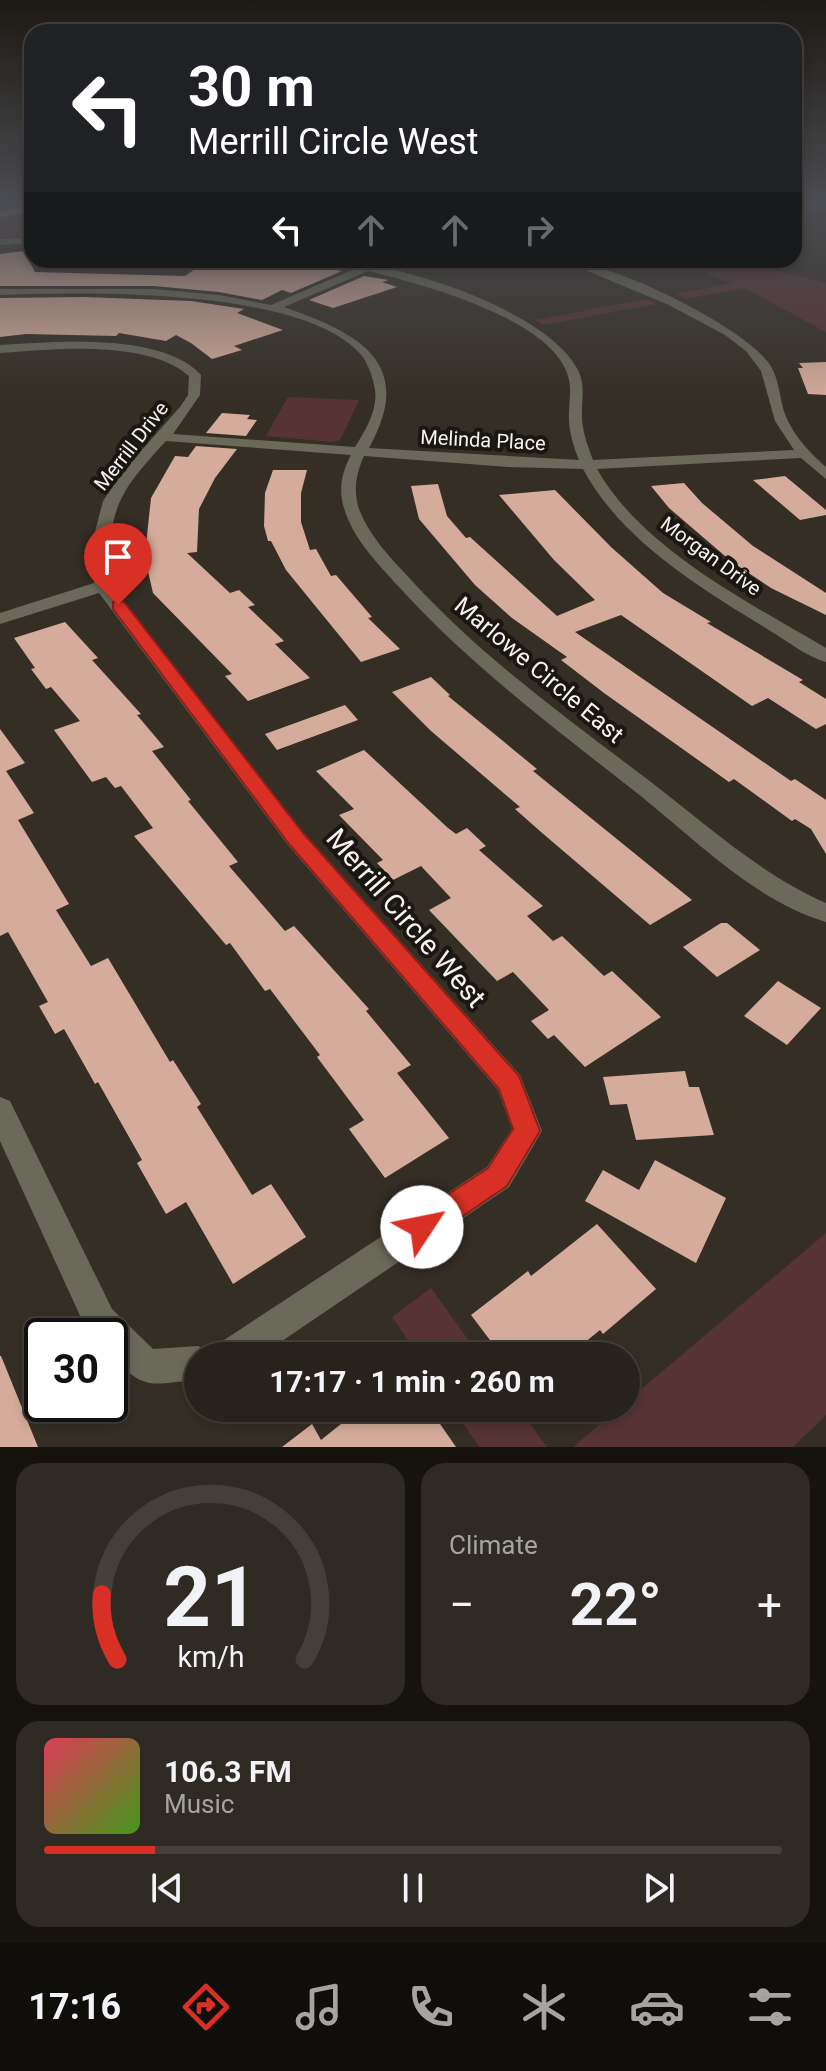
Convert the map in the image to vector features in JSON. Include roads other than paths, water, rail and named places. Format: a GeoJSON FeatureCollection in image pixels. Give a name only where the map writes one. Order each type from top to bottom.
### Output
{"type":"FeatureCollection","features":[{"type":"Feature","properties":{"kind":"street"},"geometry":{"type":"LineString","coordinates":[[275,307],[367,268]]}},
{"type":"Feature","properties":{"kind":"street","name":"Morgan Drive"},"geometry":{"type":"LineString","coordinates":[[367,268],[456,293],[524,325],[555,346],[571,368],[579,392],[575,415],[588,465],[621,510],[660,549],[713,588],[826,656]]}},
{"type":"Feature","properties":{"kind":"street"},"geometry":{"type":"LineString","coordinates":[[587,268],[665,298],[746,346],[763,363],[771,380],[779,414],[803,454],[826,475]]}},
{"type":"Feature","properties":{"kind":"street","name":"Marlowe Circle East"},"geometry":{"type":"LineString","coordinates":[[0,292],[207,295],[275,307],[339,332],[356,344],[372,360],[381,379],[382,396],[347,479],[348,505],[364,534],[388,565],[451,633],[588,745],[778,890],[826,913]]}},
{"type":"Feature","properties":{"kind":"street","name":"Merrill Drive"},"geometry":{"type":"LineString","coordinates":[[0,349],[80,346],[158,354],[187,367],[195,377],[196,392],[111,500],[101,538],[103,586]]}},
{"type":"Feature","properties":{"kind":"street","name":"Melinda Place"},"geometry":{"type":"LineString","coordinates":[[161,437],[508,463],[588,465],[803,454]]}},
{"type":"Feature","properties":{"kind":"street"},"geometry":{"type":"LineString","coordinates":[[0,619],[103,586]]}},
{"type":"Feature","properties":{"kind":"street","name":"Merrill Circle West"},"geometry":{"type":"LineString","coordinates":[[103,586],[296,839],[510,1084],[527,1131],[498,1177],[251,1342]]}},
{"type":"Feature","properties":{"kind":"street"},"geometry":{"type":"LineString","coordinates":[[0,1110],[100,1321],[146,1367],[184,1364]]}}]}
